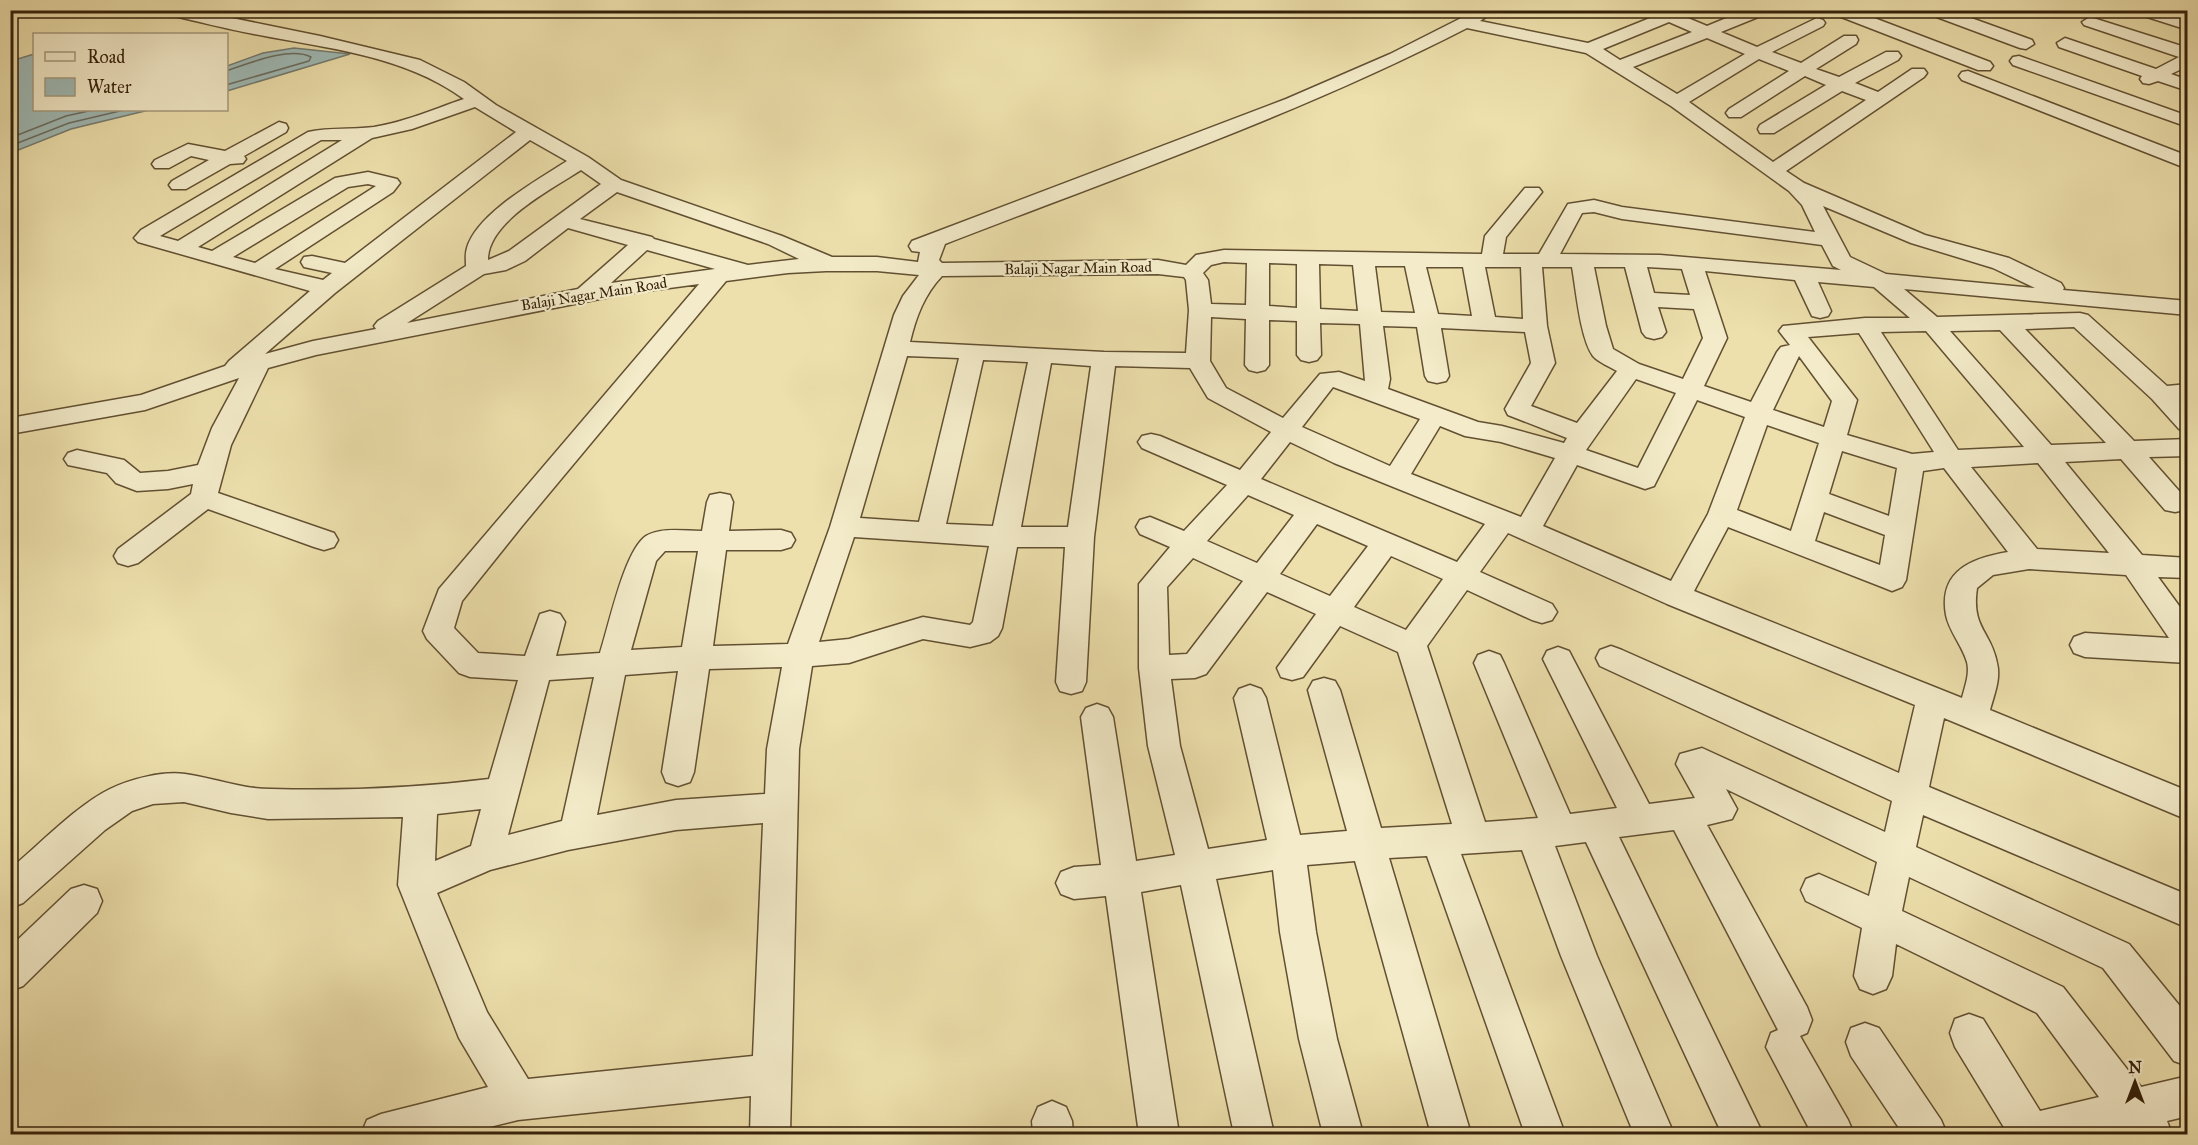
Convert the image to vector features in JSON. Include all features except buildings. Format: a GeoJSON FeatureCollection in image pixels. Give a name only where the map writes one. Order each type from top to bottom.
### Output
{"type":"FeatureCollection","features":[{"type":"Feature","properties":{"kind":"street"},"geometry":{"type":"LineString","coordinates":[[169,10],[320,41],[414,64],[458,86],[528,132],[581,161],[614,184],[775,240],[826,264]]}},
{"type":"Feature","properties":{"kind":"street"},"geometry":{"type":"LineString","coordinates":[[877,264],[1292,103],[1396,58],[1489,10]]}},
{"type":"Feature","properties":{"kind":"street"},"geometry":{"type":"LineString","coordinates":[[1620,66],[1762,10]]}},
{"type":"Feature","properties":{"kind":"street"},"geometry":{"type":"LineString","coordinates":[[1837,10],[1983,70],[2146,126]]}},
{"type":"Feature","properties":{"kind":"street"},"geometry":{"type":"LineString","coordinates":[[1932,10],[2028,52],[2115,95],[2187,122]]}},
{"type":"Feature","properties":{"kind":"street"},"geometry":{"type":"LineString","coordinates":[[2182,10],[2187,12]]}},
{"type":"Feature","properties":{"kind":"street"},"geometry":{"type":"LineString","coordinates":[[1591,49],[1668,12],[1705,32],[1878,98]]}},
{"type":"Feature","properties":{"kind":"street"},"geometry":{"type":"LineString","coordinates":[[2143,15],[2187,25]]}},
{"type":"Feature","properties":{"kind":"street"},"geometry":{"type":"LineString","coordinates":[[2143,15],[2187,39]]}},
{"type":"Feature","properties":{"kind":"street"},"geometry":{"type":"LineString","coordinates":[[1465,23],[1591,49],[1677,102],[1796,187],[1811,203],[1841,261],[1878,279],[1933,325],[2045,455],[2134,566],[2187,642]]}},
{"type":"Feature","properties":{"kind":"street"},"geometry":{"type":"LineString","coordinates":[[1677,102],[1758,53],[1817,23]]}},
{"type":"Feature","properties":{"kind":"street"},"geometry":{"type":"LineString","coordinates":[[2185,63],[2077,32],[2157,75],[2187,86]]}},
{"type":"Feature","properties":{"kind":"street"},"geometry":{"type":"LineString","coordinates":[[1735,112],[1850,40]]}},
{"type":"Feature","properties":{"kind":"street"},"geometry":{"type":"LineString","coordinates":[[2028,52],[2136,85],[2187,104]]}},
{"type":"Feature","properties":{"kind":"street"},"geometry":{"type":"LineString","coordinates":[[1767,129],[1840,84],[1892,56]]}},
{"type":"Feature","properties":{"kind":"street"},"geometry":{"type":"LineString","coordinates":[[2072,117],[2185,63]]}},
{"type":"Feature","properties":{"kind":"street"},"geometry":{"type":"LineString","coordinates":[[1983,70],[2072,117],[2187,163]]}},
{"type":"Feature","properties":{"kind":"street"},"geometry":{"type":"LineString","coordinates":[[1774,170],[1918,73]]}},
{"type":"Feature","properties":{"kind":"street"},"geometry":{"type":"LineString","coordinates":[[327,288],[257,271],[145,238],[147,234],[264,165],[320,135],[367,133],[414,123],[477,100]]}},
{"type":"Feature","properties":{"kind":"street"},"geometry":{"type":"LineString","coordinates":[[179,185],[279,128]]}},
{"type":"Feature","properties":{"kind":"street"},"geometry":{"type":"LineString","coordinates":[[229,373],[327,288],[528,132]]}},
{"type":"Feature","properties":{"kind":"street"},"geometry":{"type":"LineString","coordinates":[[178,249],[367,133]]}},
{"type":"Feature","properties":{"kind":"street"},"geometry":{"type":"LineString","coordinates":[[162,164],[188,150],[264,165]]}},
{"type":"Feature","properties":{"kind":"street"},"geometry":{"type":"LineString","coordinates":[[1750,153],[1799,153]]}},
{"type":"Feature","properties":{"kind":"street"},"geometry":{"type":"LineString","coordinates":[[477,269],[478,246],[489,229],[515,207],[581,161]]}},
{"type":"Feature","properties":{"kind":"street"},"geometry":{"type":"LineString","coordinates":[[214,259],[342,182],[368,178],[390,183],[386,188],[257,271]]}},
{"type":"Feature","properties":{"kind":"street"},"geometry":{"type":"LineString","coordinates":[[372,335],[477,269],[510,260],[614,184]]}},
{"type":"Feature","properties":{"kind":"street"},"geometry":{"type":"LineString","coordinates":[[1796,187],[1918,239],[2001,263],[2073,297]]}},
{"type":"Feature","properties":{"kind":"street"},"geometry":{"type":"LineString","coordinates":[[1485,323],[1482,260],[1496,236],[1532,192]]}},
{"type":"Feature","properties":{"kind":"street"},"geometry":{"type":"LineString","coordinates":[[1690,263],[1714,338],[1645,480],[1577,444],[1517,408],[1543,363],[1536,326],[1538,260],[1575,208],[1594,206],[1622,213],[1829,240]]}},
{"type":"Feature","properties":{"kind":"street"},"geometry":{"type":"LineString","coordinates":[[566,220],[748,271]]}},
{"type":"Feature","properties":{"kind":"street"},"geometry":{"type":"LineString","coordinates":[[770,1134],[770,1074],[783,749],[800,655],[844,527],[900,333],[920,285],[936,270],[928,261],[928,254],[938,239]]}},
{"type":"Feature","properties":{"kind":"street"},"geometry":{"type":"LineString","coordinates":[[587,293],[645,241]]}},
{"type":"Feature","properties":{"kind":"street"},"geometry":{"type":"LineString","coordinates":[[625,287],[670,248]]}},
{"type":"Feature","properties":{"kind":"street"},"geometry":{"type":"LineString","coordinates":[[2187,324],[2179,308],[1803,272],[1634,260],[1214,257],[1204,260],[1191,272],[1197,280],[1200,310],[1198,361],[1217,393],[1288,431],[1395,478],[2187,806]]}},
{"type":"Feature","properties":{"kind":"street"},"geometry":{"type":"LineString","coordinates":[[1257,365],[1258,257]]}},
{"type":"Feature","properties":{"kind":"street"},"geometry":{"type":"LineString","coordinates":[[1308,257],[1310,355]]}},
{"type":"Feature","properties":{"kind":"street"},"geometry":{"type":"LineString","coordinates":[[1363,259],[1378,379],[1375,393]]}},
{"type":"Feature","properties":{"kind":"street"},"geometry":{"type":"LineString","coordinates":[[1414,260],[1428,321],[1437,376]]}},
{"type":"Feature","properties":{"kind":"street"},"geometry":{"type":"LineString","coordinates":[[1582,260],[1594,326],[1603,353],[1631,369],[1835,440],[1911,463],[2187,447]]}},
{"type":"Feature","properties":{"kind":"street"},"geometry":{"type":"LineString","coordinates":[[1634,260],[1654,332]]}},
{"type":"Feature","properties":{"kind":"street"},"geometry":{"type":"LineString","coordinates":[[312,262],[349,271]]}},
{"type":"Feature","properties":{"kind":"street","name":"Balaji Nagar Main Road"},"geometry":{"type":"LineString","coordinates":[[10,426],[145,402],[259,363],[372,335],[625,287],[748,271],[826,264],[877,264],[936,270],[1158,267],[1191,272]]}},
{"type":"Feature","properties":{"kind":"street"},"geometry":{"type":"LineString","coordinates":[[877,264],[893,276],[898,285],[900,333]]}},
{"type":"Feature","properties":{"kind":"street"},"geometry":{"type":"LineString","coordinates":[[1803,272],[1820,311]]}},
{"type":"Feature","properties":{"kind":"street"},"geometry":{"type":"LineString","coordinates":[[718,276],[512,519],[449,597],[438,631],[470,665],[536,669],[695,658],[800,655],[849,651],[923,628],[970,636],[979,634],[987,628],[1041,356]]}},
{"type":"Feature","properties":{"kind":"street"},"geometry":{"type":"LineString","coordinates":[[1645,299],[1703,303]]}},
{"type":"Feature","properties":{"kind":"street"},"geometry":{"type":"LineString","coordinates":[[1200,310],[1536,326]]}},
{"type":"Feature","properties":{"kind":"street"},"geometry":{"type":"LineString","coordinates":[[1800,546],[1835,440],[1845,400],[1791,331],[1865,325],[2007,324],[2080,320],[2160,394],[2187,423]]}},
{"type":"Feature","properties":{"kind":"street"},"geometry":{"type":"LineString","coordinates":[[2007,324],[2128,450],[2175,503]]}},
{"type":"Feature","properties":{"kind":"street"},"geometry":{"type":"LineString","coordinates":[[1865,325],[1951,459],[2029,559]]}},
{"type":"Feature","properties":{"kind":"street"},"geometry":{"type":"LineString","coordinates":[[900,333],[973,351],[1104,359],[1198,361]]}},
{"type":"Feature","properties":{"kind":"street"},"geometry":{"type":"LineString","coordinates":[[930,532],[973,351]]}},
{"type":"Feature","properties":{"kind":"street"},"geometry":{"type":"LineString","coordinates":[[1677,596],[1722,514],[1759,412],[1790,352]]}},
{"type":"Feature","properties":{"kind":"street"},"geometry":{"type":"LineString","coordinates":[[1071,682],[1080,537],[1104,359]]}},
{"type":"Feature","properties":{"kind":"street"},"geometry":{"type":"LineString","coordinates":[[128,556],[205,485],[223,430],[259,363]]}},
{"type":"Feature","properties":{"kind":"street"},"geometry":{"type":"LineString","coordinates":[[1545,1134],[1457,840],[1411,645],[1463,575],[1515,526],[1631,369]]}},
{"type":"Feature","properties":{"kind":"street"},"geometry":{"type":"LineString","coordinates":[[1254,1134],[1196,866],[1164,746],[1154,668],[1153,584],[1244,483],[1288,431],[1325,381],[1329,379],[1375,393],[1482,433],[1577,444]]}},
{"type":"Feature","properties":{"kind":"street"},"geometry":{"type":"LineString","coordinates":[[2160,394],[2187,392]]}},
{"type":"Feature","properties":{"kind":"street"},"geometry":{"type":"LineString","coordinates":[[1395,478],[1434,416]]}},
{"type":"Feature","properties":{"kind":"street"},"geometry":{"type":"LineString","coordinates":[[1151,442],[1385,544],[1463,575],[1542,612]]}},
{"type":"Feature","properties":{"kind":"street"},"geometry":{"type":"LineString","coordinates":[[77,459],[115,466],[125,477],[138,482],[168,480],[205,485],[324,540]]}},
{"type":"Feature","properties":{"kind":"street"},"geometry":{"type":"LineString","coordinates":[[1722,514],[1892,580],[1911,463]]}},
{"type":"Feature","properties":{"kind":"street"},"geometry":{"type":"LineString","coordinates":[[1815,499],[1900,530]]}},
{"type":"Feature","properties":{"kind":"street"},"geometry":{"type":"LineString","coordinates":[[678,772],[720,502]]}},
{"type":"Feature","properties":{"kind":"street"},"geometry":{"type":"LineString","coordinates":[[1154,668],[1195,666],[1264,578],[1311,512]]}},
{"type":"Feature","properties":{"kind":"street"},"geometry":{"type":"LineString","coordinates":[[844,527],[1004,537],[1080,537]]}},
{"type":"Feature","properties":{"kind":"street"},"geometry":{"type":"LineString","coordinates":[[1150,527],[1411,645]]}},
{"type":"Feature","properties":{"kind":"street"},"geometry":{"type":"LineString","coordinates":[[576,834],[612,665],[648,550],[662,541],[781,540]]}},
{"type":"Feature","properties":{"kind":"street"},"geometry":{"type":"LineString","coordinates":[[1292,668],[1385,544]]}},
{"type":"Feature","properties":{"kind":"street"},"geometry":{"type":"LineString","coordinates":[[1973,716],[1983,677],[1982,662],[1961,616],[1960,602],[1963,583],[1985,566],[2029,559],[2187,568]]}},
{"type":"Feature","properties":{"kind":"street"},"geometry":{"type":"LineString","coordinates":[[486,856],[550,622]]}},
{"type":"Feature","properties":{"kind":"street"},"geometry":{"type":"LineString","coordinates":[[2085,645],[2187,651]]}},
{"type":"Feature","properties":{"kind":"street"},"geometry":{"type":"LineString","coordinates":[[1611,658],[1910,794],[2187,912]]}},
{"type":"Feature","properties":{"kind":"street"},"geometry":{"type":"LineString","coordinates":[[1558,659],[1640,820]]}},
{"type":"Feature","properties":{"kind":"street"},"geometry":{"type":"LineString","coordinates":[[1489,663],[1563,830],[1702,1055],[1743,1134]]}},
{"type":"Feature","properties":{"kind":"street"},"geometry":{"type":"LineString","coordinates":[[1324,690],[1451,1134]]}},
{"type":"Feature","properties":{"kind":"street"},"geometry":{"type":"LineString","coordinates":[[1250,698],[1294,886],[1298,932],[1318,1039],[1343,1134]]}},
{"type":"Feature","properties":{"kind":"street"},"geometry":{"type":"LineString","coordinates":[[1873,976],[1882,919],[1932,699]]}},
{"type":"Feature","properties":{"kind":"street"},"geometry":{"type":"LineString","coordinates":[[1096,717],[1159,1134]]}},
{"type":"Feature","properties":{"kind":"street"},"geometry":{"type":"LineString","coordinates":[[1074,883],[1122,879],[1287,852],[1563,830],[1720,809],[1692,764],[1702,762],[2116,956],[2187,1047]]}},
{"type":"Feature","properties":{"kind":"street"},"geometry":{"type":"LineString","coordinates":[[10,892],[121,800],[153,790],[184,788],[231,799],[268,804],[421,802],[502,792]]}},
{"type":"Feature","properties":{"kind":"street"},"geometry":{"type":"LineString","coordinates":[[421,802],[416,885],[473,1025],[518,1100]]}},
{"type":"Feature","properties":{"kind":"street"},"geometry":{"type":"LineString","coordinates":[[416,885],[486,856],[576,834],[676,815],[780,807]]}},
{"type":"Feature","properties":{"kind":"street"},"geometry":{"type":"LineString","coordinates":[[1683,814],[1789,1034],[1834,1134]]}},
{"type":"Feature","properties":{"kind":"street"},"geometry":{"type":"LineString","coordinates":[[1563,830],[1579,956],[1654,1134]]}},
{"type":"Feature","properties":{"kind":"street"},"geometry":{"type":"LineString","coordinates":[[1819,890],[2050,1000],[2142,1122]]}},
{"type":"Feature","properties":{"kind":"street"},"geometry":{"type":"LineString","coordinates":[[10,973],[84,901]]}},
{"type":"Feature","properties":{"kind":"street"},"geometry":{"type":"LineString","coordinates":[[1969,1033],[2030,1134],[2142,1122],[2187,1096]]}},
{"type":"Feature","properties":{"kind":"street"},"geometry":{"type":"LineString","coordinates":[[1865,1042],[1928,1134]]}},
{"type":"Feature","properties":{"kind":"street"},"geometry":{"type":"LineString","coordinates":[[381,1134],[435,1127],[518,1100],[770,1074]]}},
{"type":"Feature","properties":{"kind":"water"},"geometry":{"type":"Polygon","coordinates":[[[294,48],[350,54],[228,91],[228,66],[263,53],[294,48]]]}},
{"type":"Feature","properties":{"kind":"water"},"geometry":{"type":"Polygon","coordinates":[[[33,54],[33,111],[145,111],[71,129],[11,153],[11,61],[33,54]]]}}]}
